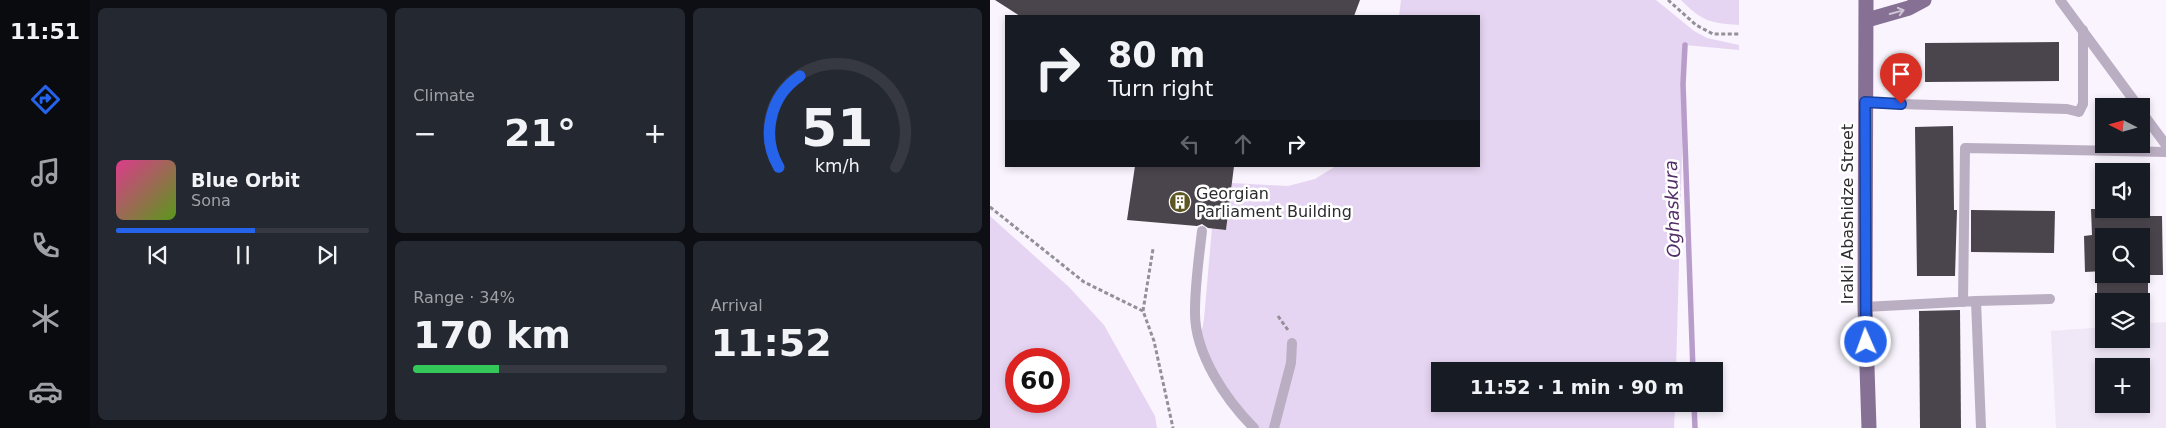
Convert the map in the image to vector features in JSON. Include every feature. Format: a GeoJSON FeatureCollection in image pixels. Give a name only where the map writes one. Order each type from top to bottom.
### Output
{"type":"FeatureCollection","features":[{"type":"Feature","properties":{"kind":"main road","name":"Irakli Abashidze Street"},"geometry":{"type":"LineString","coordinates":[[1866,0],[1865,307],[1869,428]]}},
{"type":"Feature","properties":{"kind":"main road"},"geometry":{"type":"LineString","coordinates":[[1867,20],[1909,8],[1924,0]]}},
{"type":"Feature","properties":{"kind":"lane"},"geometry":{"type":"LineString","coordinates":[[2060,0],[2132,98]]}},
{"type":"Feature","properties":{"kind":"lane"},"geometry":{"type":"LineString","coordinates":[[1865,102],[2067,109],[2079,112],[2083,104],[2082,30]]}},
{"type":"Feature","properties":{"kind":"lane"},"geometry":{"type":"LineString","coordinates":[[2150,124],[2166,146]]}},
{"type":"Feature","properties":{"kind":"lane"},"geometry":{"type":"LineString","coordinates":[[1963,302],[1965,148],[2166,152]]}},
{"type":"Feature","properties":{"kind":"lane"},"geometry":{"type":"LineString","coordinates":[[1202,231],[1195,313],[1200,341],[1224,394],[1254,428]]}},
{"type":"Feature","properties":{"kind":"lane"},"geometry":{"type":"LineString","coordinates":[[1865,307],[2050,299]]}},
{"type":"Feature","properties":{"kind":"lane"},"geometry":{"type":"LineString","coordinates":[[1976,301],[1981,428]]}},
{"type":"Feature","properties":{"kind":"lane"},"geometry":{"type":"LineString","coordinates":[[1274,428],[1291,364],[1292,343]]}},
{"type":"Feature","properties":{"kind":"path"},"geometry":{"type":"LineString","coordinates":[[1668,0],[1696,26],[1713,34],[1739,34]]}},
{"type":"Feature","properties":{"kind":"path"},"geometry":{"type":"LineString","coordinates":[[990,208],[1084,282],[1143,311]]}},
{"type":"Feature","properties":{"kind":"path"},"geometry":{"type":"LineString","coordinates":[[1153,249],[1143,311],[1154,341],[1173,428]]}},
{"type":"Feature","properties":{"kind":"shaded area"},"geometry":{"type":"Polygon","coordinates":[[[1401,0],[1656,0],[1694,31],[1707,38],[1739,45],[1739,50],[1685,45],[1676,362],[1431,362],[1431,412],[1675,412],[1674,428],[1254,428],[1244,418],[1200,341],[1204,319],[1212,228],[1226,230],[1232,183],[1288,186],[1315,179],[1334,167],[1480,167],[1480,15],[1399,15],[1401,0]]]}},
{"type":"Feature","properties":{"kind":"shaded area"},"geometry":{"type":"Polygon","coordinates":[[[1681,0],[1739,0],[1739,25],[1707,20],[1681,0]]]}},
{"type":"Feature","properties":{"kind":"shaded area"},"geometry":{"type":"Polygon","coordinates":[[[990,216],[1069,287],[1104,325],[1155,416],[1157,428],[990,428],[990,216]]]}},
{"type":"Feature","properties":{"kind":"shaded area"},"geometry":{"type":"Polygon","coordinates":[[[2166,322],[2166,428],[2056,428],[2051,331],[2095,328],[2095,348],[2150,348],[2150,323],[2166,322]]]}},
{"type":"Feature","properties":{"kind":"building"},"geometry":{"type":"Polygon","coordinates":[[[995,0],[1360,0],[1354,15],[1018,15],[995,0]]]}},
{"type":"Feature","properties":{"kind":"building"},"geometry":{"type":"Polygon","coordinates":[[[2059,42],[2059,81],[1925,82],[1925,43],[2059,42]]]}},
{"type":"Feature","properties":{"kind":"building"},"geometry":{"type":"Polygon","coordinates":[[[1953,126],[1954,210],[1957,210],[1955,276],[1917,276],[1915,127],[1953,126]]]}},
{"type":"Feature","properties":{"kind":"building","name":"Georgian Parliament Building"},"geometry":{"type":"Polygon","coordinates":[[[1135,167],[1234,167],[1226,230],[1208,228],[1202,224],[1197,226],[1127,220],[1135,167]]]}},
{"type":"Feature","properties":{"kind":"building"},"geometry":{"type":"Polygon","coordinates":[[[2091,209],[2095,209],[2095,218],[2150,218],[2150,216],[2162,216],[2163,275],[2150,275],[2150,228],[2095,228],[2095,271],[2085,272],[2084,236],[2092,235],[2091,209]]]}},
{"type":"Feature","properties":{"kind":"building"},"geometry":{"type":"Polygon","coordinates":[[[1971,210],[2055,211],[2054,253],[1971,252],[1971,210]]]}},
{"type":"Feature","properties":{"kind":"building"},"geometry":{"type":"Polygon","coordinates":[[[2097,283],[2148,283],[2148,293],[2097,293],[2097,283]]]}},
{"type":"Feature","properties":{"kind":"building"},"geometry":{"type":"Polygon","coordinates":[[[1960,310],[1961,428],[1920,428],[1919,311],[1960,310]]]}},
{"type":"Feature","properties":{"kind":"waterway","name":"Oghaskura"},"geometry":{"type":"LineString","coordinates":[[1685,45],[1683,84],[1693,362]]}},
{"type":"Feature","properties":{"kind":"waterway","name":"Oghaskura"},"geometry":{"type":"LineString","coordinates":[[1694,412],[1695,428]]}},
{"type":"Feature","properties":{"kind":"place","name":"Georgian Parliament Building"},"geometry":{"type":"Point","coordinates":[1180,202]}},
{"type":"Feature","properties":{"kind":"route"},"geometry":{"type":"LineString","coordinates":[[1866,342],[1865,102],[1901,104]]}}]}
